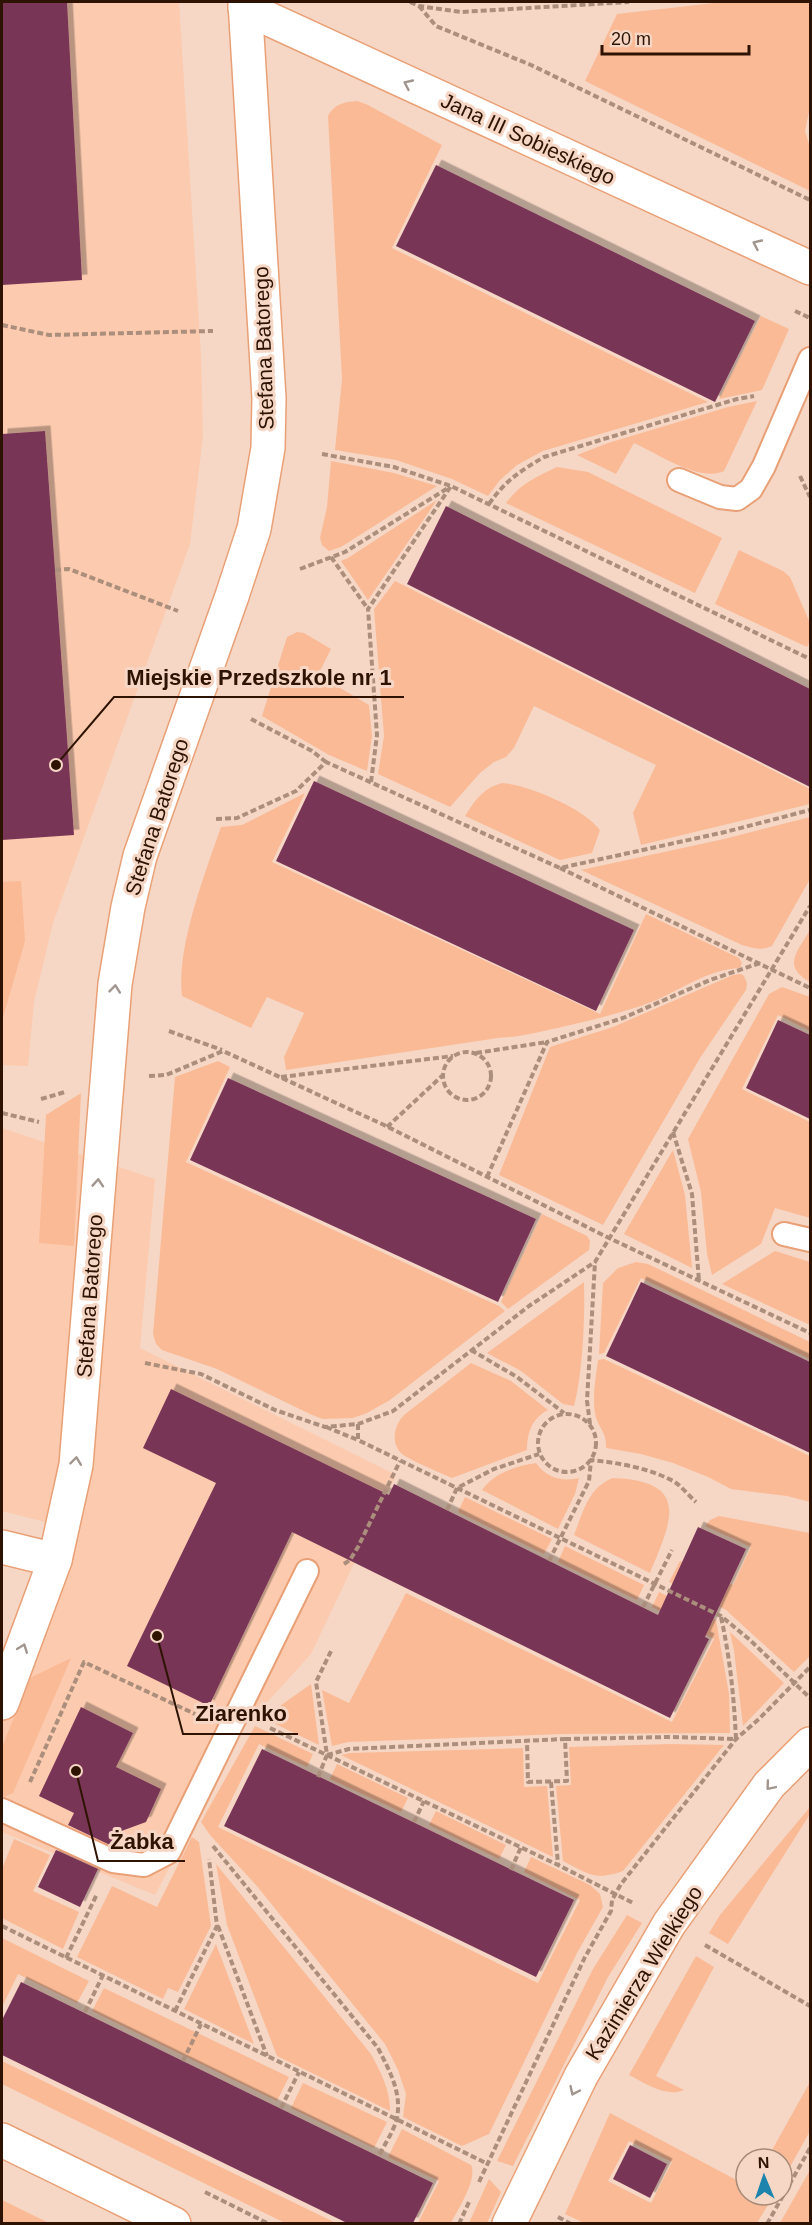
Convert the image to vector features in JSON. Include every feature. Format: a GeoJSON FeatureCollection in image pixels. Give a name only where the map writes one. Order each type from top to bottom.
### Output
{"type":"FeatureCollection","features":[{"type":"Feature","properties":{"kind":"street","name":"Jana III Sobieskiego"},"geometry":{"type":"LineString","coordinates":[[245,5],[810,268]]}},
{"type":"Feature","properties":{"kind":"street","name":"Stefana Batorego"},"geometry":{"type":"LineString","coordinates":[[2,1703],[55,1560],[76,1465],[115,984],[128,908],[140,856],[250,541],[268,448],[269,398],[245,5]]}},
{"type":"Feature","properties":{"kind":"street"},"geometry":{"type":"LineString","coordinates":[[2,1547],[55,1560]]}},
{"type":"Feature","properties":{"kind":"street","name":"Kazimierza Wielkiego"},"geometry":{"type":"LineString","coordinates":[[509,2223],[581,2076],[669,1924],[769,1785],[810,1744]]}},
{"type":"Feature","properties":{"kind":"street"},"geometry":{"type":"LineString","coordinates":[[2,2140],[174,2223]]}},
{"type":"Feature","properties":{"kind":"lane"},"geometry":{"type":"LineString","coordinates":[[679,480],[720,497],[737,499],[752,489],[810,359]]}},
{"type":"Feature","properties":{"kind":"lane"},"geometry":{"type":"LineString","coordinates":[[784,1234],[810,1240]]}},
{"type":"Feature","properties":{"kind":"lane"},"geometry":{"type":"LineString","coordinates":[[8,1814],[113,1861],[144,1865],[169,1852],[307,1571]]}},
{"type":"Feature","properties":{"kind":"path"},"geometry":{"type":"LineString","coordinates":[[410,2],[419,6],[461,12],[543,4],[629,2]]}},
{"type":"Feature","properties":{"kind":"path"},"geometry":{"type":"LineString","coordinates":[[419,6],[436,26],[531,65],[810,200]]}},
{"type":"Feature","properties":{"kind":"path"},"geometry":{"type":"LineString","coordinates":[[2,325],[49,335],[213,331]]}},
{"type":"Feature","properties":{"kind":"path"},"geometry":{"type":"LineString","coordinates":[[489,504],[502,486],[520,470],[544,457],[737,399],[797,387]]}},
{"type":"Feature","properties":{"kind":"path"},"geometry":{"type":"LineString","coordinates":[[322,454],[394,467],[451,486],[810,659]]}},
{"type":"Feature","properties":{"kind":"path"},"geometry":{"type":"LineString","coordinates":[[300,570],[345,552],[451,486]]}},
{"type":"Feature","properties":{"kind":"path"},"geometry":{"type":"LineString","coordinates":[[368,609],[451,486]]}},
{"type":"Feature","properties":{"kind":"path"},"geometry":{"type":"LineString","coordinates":[[331,557],[368,609],[377,735],[371,782]]}},
{"type":"Feature","properties":{"kind":"path"},"geometry":{"type":"LineString","coordinates":[[55,570],[69,569],[178,610]]}},
{"type":"Feature","properties":{"kind":"path"},"geometry":{"type":"LineString","coordinates":[[251,719],[326,762],[560,868],[810,988]]}},
{"type":"Feature","properties":{"kind":"path"},"geometry":{"type":"LineString","coordinates":[[216,819],[237,818],[296,791],[326,762]]}},
{"type":"Feature","properties":{"kind":"path"},"geometry":{"type":"LineString","coordinates":[[560,868],[725,832],[810,810]]}},
{"type":"Feature","properties":{"kind":"path"},"geometry":{"type":"LineString","coordinates":[[325,1427],[358,1424],[393,1411],[529,1306],[595,1262],[810,906]]}},
{"type":"Feature","properties":{"kind":"path"},"geometry":{"type":"LineString","coordinates":[[281,1077],[547,1042],[623,1018],[710,980],[760,963]]}},
{"type":"Feature","properties":{"kind":"path"},"geometry":{"type":"LineString","coordinates":[[169,1031],[223,1050],[281,1077],[387,1127],[609,1238],[810,1333]]}},
{"type":"Feature","properties":{"kind":"path"},"geometry":{"type":"LineString","coordinates":[[486,1177],[547,1042]]}},
{"type":"Feature","properties":{"kind":"path"},"geometry":{"type":"LineString","coordinates":[[41,1099],[107,1079],[166,1075],[223,1050]]}},
{"type":"Feature","properties":{"kind":"path"},"geometry":{"type":"LineString","coordinates":[[442,1076],[447,1089],[458,1099],[475,1099],[482,1095],[488,1089],[491,1072],[483,1058],[475,1053]]}},
{"type":"Feature","properties":{"kind":"path"},"geometry":{"type":"LineString","coordinates":[[387,1127],[442,1076],[447,1061],[453,1056]]}},
{"type":"Feature","properties":{"kind":"path"},"geometry":{"type":"LineString","coordinates":[[2,1113],[39,1122]]}},
{"type":"Feature","properties":{"kind":"path"},"geometry":{"type":"LineString","coordinates":[[673,1131],[692,1194],[699,1281]]}},
{"type":"Feature","properties":{"kind":"path"},"geometry":{"type":"LineString","coordinates":[[549,1561],[589,1481],[591,1460],[596,1449],[596,1437],[590,1424],[587,1401],[595,1262]]}},
{"type":"Feature","properties":{"kind":"path"},"geometry":{"type":"LineString","coordinates":[[471,1350],[517,1377],[565,1414]]}},
{"type":"Feature","properties":{"kind":"path"},"geometry":{"type":"LineString","coordinates":[[145,1363],[201,1374],[275,1410],[358,1440],[721,1616],[750,1640],[810,1698]]}},
{"type":"Feature","properties":{"kind":"path"},"geometry":{"type":"LineString","coordinates":[[590,1424],[578,1416],[565,1414],[552,1418],[542,1427],[538,1440],[539,1454],[548,1465],[559,1471],[571,1473],[583,1468],[591,1460]]}},
{"type":"Feature","properties":{"kind":"path"},"geometry":{"type":"LineString","coordinates":[[358,1424],[358,1440]]}},
{"type":"Feature","properties":{"kind":"path"},"geometry":{"type":"LineString","coordinates":[[447,1510],[458,1488],[494,1469],[539,1454]]}},
{"type":"Feature","properties":{"kind":"path"},"geometry":{"type":"LineString","coordinates":[[591,1460],[623,1463],[646,1471],[675,1483],[696,1502]]}},
{"type":"Feature","properties":{"kind":"path"},"geometry":{"type":"LineString","coordinates":[[358,1547],[400,1461]]}},
{"type":"Feature","properties":{"kind":"path"},"geometry":{"type":"LineString","coordinates":[[643,1607],[672,1550]]}},
{"type":"Feature","properties":{"kind":"path"},"geometry":{"type":"LineString","coordinates":[[327,1755],[349,1749],[565,1739],[670,1737],[736,1739],[729,1652],[721,1616]]}},
{"type":"Feature","properties":{"kind":"path"},"geometry":{"type":"LineString","coordinates":[[318,1777],[327,1755],[316,1682],[332,1648]]}},
{"type":"Feature","properties":{"kind":"path"},"geometry":{"type":"LineString","coordinates":[[8,1814],[84,1662],[201,1717],[238,1712],[616,1893],[810,2006]]}},
{"type":"Feature","properties":{"kind":"path"},"geometry":{"type":"LineString","coordinates":[[527,1742],[528,1782],[567,1781],[565,1739]]}},
{"type":"Feature","properties":{"kind":"path"},"geometry":{"type":"LineString","coordinates":[[551,1782],[558,1865]]}},
{"type":"Feature","properties":{"kind":"path"},"geometry":{"type":"LineString","coordinates":[[414,1822],[424,1801]]}},
{"type":"Feature","properties":{"kind":"path"},"geometry":{"type":"LineString","coordinates":[[188,1813],[378,2048],[391,2073],[398,2095],[397,2120],[379,2156]]}},
{"type":"Feature","properties":{"kind":"path"},"geometry":{"type":"LineString","coordinates":[[206,1838],[217,1926],[267,2056]]}},
{"type":"Feature","properties":{"kind":"path"},"geometry":{"type":"LineString","coordinates":[[511,1870],[521,1847]]}},
{"type":"Feature","properties":{"kind":"path"},"geometry":{"type":"LineString","coordinates":[[66,1958],[113,1861]]}},
{"type":"Feature","properties":{"kind":"path"},"geometry":{"type":"LineString","coordinates":[[2,1926],[487,2163],[525,2194]]}},
{"type":"Feature","properties":{"kind":"path"},"geometry":{"type":"LineString","coordinates":[[175,2011],[217,1926]]}},
{"type":"Feature","properties":{"kind":"path"},"geometry":{"type":"LineString","coordinates":[[84,2012],[103,1975]]}},
{"type":"Feature","properties":{"kind":"path"},"geometry":{"type":"LineString","coordinates":[[183,2061],[201,2024]]}},
{"type":"Feature","properties":{"kind":"path"},"geometry":{"type":"LineString","coordinates":[[281,2108],[299,2072]]}},
{"type":"Feature","properties":{"kind":"path"},"geometry":{"type":"LineString","coordinates":[[767,2223],[810,2148]]}},
{"type":"Feature","properties":{"kind":"shaded area"},"geometry":{"type":"Polygon","coordinates":[[[2,2],[179,2],[201,355],[203,436],[190,544],[53,923],[34,1002],[28,1066],[2,1065],[2,2]]]}},
{"type":"Feature","properties":{"kind":"shaded area"},"geometry":{"type":"Polygon","coordinates":[[[723,2],[810,2],[810,107],[805,131],[810,147],[810,191],[585,81],[617,14],[723,2]]]}},
{"type":"Feature","properties":{"kind":"shaded area"},"geometry":{"type":"Polygon","coordinates":[[[357,101],[442,145],[392,248],[708,402],[543,451],[517,465],[500,480],[488,496],[452,479],[396,460],[335,450],[342,379],[328,116],[340,104],[357,101]]]}},
{"type":"Feature","properties":{"kind":"shaded area"},"geometry":{"type":"Polygon","coordinates":[[[761,316],[789,329],[762,390],[719,399],[761,316]]]}},
{"type":"Feature","properties":{"kind":"shaded area"},"geometry":{"type":"Polygon","coordinates":[[[757,401],[724,471],[714,474],[691,470],[634,443],[616,474],[577,455],[608,443],[728,407],[757,401]]]}},
{"type":"Feature","properties":{"kind":"shaded area"},"geometry":{"type":"Polygon","coordinates":[[[331,461],[394,473],[437,486],[341,547],[329,551],[322,545],[320,538],[327,507],[331,461]]]}},
{"type":"Feature","properties":{"kind":"shaded area"},"geometry":{"type":"Polygon","coordinates":[[[557,467],[588,472],[722,538],[695,593],[506,503],[523,486],[557,467]]]}},
{"type":"Feature","properties":{"kind":"shaded area"},"geometry":{"type":"Polygon","coordinates":[[[437,500],[368,600],[341,561],[437,500]]]}},
{"type":"Feature","properties":{"kind":"shaded area"},"geometry":{"type":"Polygon","coordinates":[[[739,550],[783,571],[790,577],[810,623],[810,641],[807,647],[715,604],[739,550]]]}},
{"type":"Feature","properties":{"kind":"shaded area"},"geometry":{"type":"Polygon","coordinates":[[[395,581],[810,789],[810,804],[641,845],[633,813],[656,765],[534,706],[514,748],[506,757],[494,762],[480,773],[450,807],[378,774],[384,736],[374,609],[395,581]]]}},
{"type":"Feature","properties":{"kind":"shaded area"},"geometry":{"type":"Polygon","coordinates":[[[297,632],[304,633],[331,649],[318,675],[369,705],[372,736],[367,771],[329,755],[262,716],[287,637],[297,632]]]}},
{"type":"Feature","properties":{"kind":"shaded area"},"geometry":{"type":"Polygon","coordinates":[[[503,783],[542,793],[582,814],[600,830],[592,853],[560,860],[465,816],[481,795],[490,788],[503,783]]]}},
{"type":"Feature","properties":{"kind":"shaded area"},"geometry":{"type":"Polygon","coordinates":[[[305,793],[272,862],[600,1014],[646,914],[739,958],[742,963],[740,968],[717,972],[696,980],[643,1005],[577,1023],[524,1035],[286,1070],[284,1057],[304,1013],[267,997],[251,1028],[182,996],[181,977],[193,911],[221,827],[242,825],[305,793]]]}},
{"type":"Feature","properties":{"kind":"shaded area"},"geometry":{"type":"Polygon","coordinates":[[[810,817],[810,879],[772,946],[768,948],[742,945],[581,870],[724,839],[810,817]]]}},
{"type":"Feature","properties":{"kind":"shaded area"},"geometry":{"type":"Polygon","coordinates":[[[21,881],[25,941],[2,1021],[2,882],[21,881]]]}},
{"type":"Feature","properties":{"kind":"shaded area"},"geometry":{"type":"Polygon","coordinates":[[[810,930],[810,982],[801,976],[794,964],[797,951],[810,930]]]}},
{"type":"Feature","properties":{"kind":"shaded area"},"geometry":{"type":"Polygon","coordinates":[[[741,974],[747,983],[746,990],[700,1058],[603,1225],[499,1175],[550,1047],[613,1027],[733,975],[741,974]]]}},
{"type":"Feature","properties":{"kind":"shaded area"},"geometry":{"type":"Polygon","coordinates":[[[782,987],[810,997],[810,1031],[778,1015],[742,1089],[810,1122],[810,1218],[775,1208],[761,1244],[712,1275],[707,1254],[701,1192],[688,1139],[769,994],[782,987]]]}},
{"type":"Feature","properties":{"kind":"shaded area"},"geometry":{"type":"Polygon","coordinates":[[[218,1061],[230,1067],[186,1162],[499,1306],[505,1311],[390,1400],[367,1413],[353,1418],[323,1419],[217,1369],[162,1350],[156,1344],[153,1334],[175,1077],[218,1061]]]}},
{"type":"Feature","properties":{"kind":"shaded area"},"geometry":{"type":"Polygon","coordinates":[[[81,1093],[74,1246],[39,1243],[46,1115],[81,1093]]]}},
{"type":"Feature","properties":{"kind":"shaded area"},"geometry":{"type":"Polygon","coordinates":[[[2,1128],[155,1179],[140,1348],[396,1475],[311,1654],[242,1730],[155,1895],[2,1832],[2,1652],[53,1524],[2,1511],[2,1128]]]}},
{"type":"Feature","properties":{"kind":"shaded area"},"geometry":{"type":"Polygon","coordinates":[[[673,1150],[685,1195],[692,1268],[624,1234],[673,1150]]]}},
{"type":"Feature","properties":{"kind":"shaded area"},"geometry":{"type":"Polygon","coordinates":[[[542,1214],[587,1236],[590,1241],[589,1250],[508,1309],[501,1302],[542,1214]]]}},
{"type":"Feature","properties":{"kind":"shaded area"},"geometry":{"type":"Polygon","coordinates":[[[775,1251],[810,1262],[810,1325],[722,1284],[775,1251]]]}},
{"type":"Feature","properties":{"kind":"shaded area"},"geometry":{"type":"Polygon","coordinates":[[[636,1262],[648,1264],[810,1342],[810,1359],[641,1278],[604,1353],[599,1354],[603,1283],[618,1268],[636,1262]]]}},
{"type":"Feature","properties":{"kind":"shaded area"},"geometry":{"type":"Polygon","coordinates":[[[584,1282],[583,1344],[574,1406],[563,1404],[521,1371],[487,1353],[584,1282]]]}},
{"type":"Feature","properties":{"kind":"shaded area"},"geometry":{"type":"Polygon","coordinates":[[[604,1359],[810,1456],[810,1502],[787,1496],[731,1489],[673,1463],[606,1448],[605,1437],[596,1418],[594,1406],[598,1360],[604,1359]]]}},
{"type":"Feature","properties":{"kind":"shaded area"},"geometry":{"type":"Polygon","coordinates":[[[471,1363],[511,1381],[548,1410],[534,1422],[528,1438],[527,1450],[452,1478],[401,1453],[396,1444],[395,1433],[404,1415],[471,1363]]]}},
{"type":"Feature","properties":{"kind":"shaded area"},"geometry":{"type":"Polygon","coordinates":[[[536,1463],[555,1478],[579,1478],[575,1494],[558,1529],[482,1490],[506,1471],[536,1463]]]}},
{"type":"Feature","properties":{"kind":"shaded area"},"geometry":{"type":"Polygon","coordinates":[[[613,1478],[638,1481],[655,1487],[665,1496],[669,1508],[668,1521],[650,1573],[574,1535],[592,1494],[613,1478]]]}},
{"type":"Feature","properties":{"kind":"shaded area"},"geometry":{"type":"Polygon","coordinates":[[[465,1497],[552,1539],[544,1554],[458,1512],[465,1497]]]}},
{"type":"Feature","properties":{"kind":"shaded area"},"geometry":{"type":"Polygon","coordinates":[[[719,1516],[810,1533],[810,1656],[794,1672],[726,1610],[669,1582],[680,1561],[733,1585],[751,1547],[705,1526],[710,1520],[719,1516]]]}},
{"type":"Feature","properties":{"kind":"shaded area"},"geometry":{"type":"Polygon","coordinates":[[[565,1546],[644,1585],[637,1600],[558,1562],[565,1546]]]}},
{"type":"Feature","properties":{"kind":"shaded area"},"geometry":{"type":"Polygon","coordinates":[[[659,1592],[716,1620],[729,1694],[730,1733],[564,1734],[348,1742],[332,1746],[322,1690],[349,1703],[406,1593],[672,1722],[714,1639],[652,1607],[659,1592]]]}},
{"type":"Feature","properties":{"kind":"shaded area"},"geometry":{"type":"Polygon","coordinates":[[[730,1632],[784,1683],[743,1726],[734,1651],[730,1632]]]}},
{"type":"Feature","properties":{"kind":"shaded area"},"geometry":{"type":"Polygon","coordinates":[[[71,1658],[13,1793],[4,1797],[2,1794],[2,1747],[30,1678],[71,1658]]]}},
{"type":"Feature","properties":{"kind":"shaded area"},"geometry":{"type":"Polygon","coordinates":[[[311,1684],[319,1745],[263,1718],[311,1684]]]}},
{"type":"Feature","properties":{"kind":"shaded area"},"geometry":{"type":"Polygon","coordinates":[[[255,1726],[313,1754],[307,1767],[259,1744],[218,1827],[538,1983],[580,1900],[524,1872],[531,1857],[590,1885],[600,1894],[603,1907],[577,1953],[489,2134],[462,2146],[403,2117],[406,2094],[398,2070],[385,2044],[256,1885],[201,1822],[255,1726]]]}},
{"type":"Feature","properties":{"kind":"shaded area"},"geometry":{"type":"Polygon","coordinates":[[[724,1745],[623,1871],[592,1875],[563,1861],[556,1786],[571,1785],[569,1747],[724,1745]]]}},
{"type":"Feature","properties":{"kind":"shaded area"},"geometry":{"type":"Polygon","coordinates":[[[523,1748],[524,1787],[547,1786],[553,1857],[341,1755],[350,1753],[523,1748]]]}},
{"type":"Feature","properties":{"kind":"shaded area"},"geometry":{"type":"Polygon","coordinates":[[[337,1764],[408,1798],[401,1812],[330,1779],[337,1764]]]}},
{"type":"Feature","properties":{"kind":"shaded area"},"geometry":{"type":"Polygon","coordinates":[[[810,1807],[810,1814],[728,1944],[709,1933],[720,1915],[810,1807]]]}},
{"type":"Feature","properties":{"kind":"shaded area"},"geometry":{"type":"Polygon","coordinates":[[[436,1811],[506,1845],[499,1859],[429,1825],[436,1811]]]}},
{"type":"Feature","properties":{"kind":"shaded area"},"geometry":{"type":"Polygon","coordinates":[[[192,1837],[199,1842],[211,1926],[178,1992],[168,1988],[163,1999],[77,1957],[112,1886],[157,1907],[192,1837]]]}},
{"type":"Feature","properties":{"kind":"shaded area"},"geometry":{"type":"Polygon","coordinates":[[[14,1839],[50,1855],[33,1891],[79,1912],[63,1949],[2,1918],[2,1869],[14,1839]]]}},
{"type":"Feature","properties":{"kind":"shaded area"},"geometry":{"type":"Polygon","coordinates":[[[216,1864],[371,2054],[387,2088],[390,2111],[277,2056],[227,1925],[216,1864]]]}},
{"type":"Feature","properties":{"kind":"shaded area"},"geometry":{"type":"Polygon","coordinates":[[[627,1915],[642,1923],[608,1977],[513,2166],[497,2161],[593,1969],[627,1915]]]}},
{"type":"Feature","properties":{"kind":"shaded area"},"geometry":{"type":"Polygon","coordinates":[[[2,1938],[89,1981],[77,2003],[18,1974],[2,2007],[2,1938]]]}},
{"type":"Feature","properties":{"kind":"shaded area"},"geometry":{"type":"Polygon","coordinates":[[[216,1944],[254,2044],[184,2009],[216,1944]]]}},
{"type":"Feature","properties":{"kind":"shaded area"},"geometry":{"type":"Polygon","coordinates":[[[696,1956],[714,1967],[656,2076],[684,2090],[663,2091],[629,2075],[696,1956]]]}},
{"type":"Feature","properties":{"kind":"shaded area"},"geometry":{"type":"Polygon","coordinates":[[[104,1988],[289,2077],[277,2101],[92,2011],[104,1988]]]}},
{"type":"Feature","properties":{"kind":"shaded area"},"geometry":{"type":"Polygon","coordinates":[[[2,2061],[336,2223],[285,2223],[2,2084],[2,2061]]]}},
{"type":"Feature","properties":{"kind":"shaded area"},"geometry":{"type":"Polygon","coordinates":[[[810,2082],[810,2131],[794,2160],[794,2147],[774,2147],[810,2082]]]}},
{"type":"Feature","properties":{"kind":"shaded area"},"geometry":{"type":"Polygon","coordinates":[[[303,2083],[387,2122],[374,2148],[291,2108],[303,2083]]]}},
{"type":"Feature","properties":{"kind":"shaded area"},"geometry":{"type":"Polygon","coordinates":[[[610,2113],[734,2179],[734,2207],[767,2207],[757,2223],[584,2223],[565,2214],[610,2113]],[[629,2141],[608,2181],[651,2203],[672,2162],[629,2141]]]}},
{"type":"Feature","properties":{"kind":"shaded area"},"geometry":{"type":"Polygon","coordinates":[[[402,2129],[471,2165],[470,2186],[451,2223],[418,2223],[439,2181],[388,2157],[402,2129]]]}},
{"type":"Feature","properties":{"kind":"shaded area"},"geometry":{"type":"Polygon","coordinates":[[[810,2170],[810,2223],[780,2223],[789,2207],[794,2207],[794,2198],[810,2170]]]}},
{"type":"Feature","properties":{"kind":"shaded area"},"geometry":{"type":"Polygon","coordinates":[[[489,2179],[501,2192],[487,2223],[469,2223],[489,2179]]]}},
{"type":"Feature","properties":{"kind":"shaded area"},"geometry":{"type":"Polygon","coordinates":[[[2,2200],[49,2223],[2,2223],[2,2200]]]}},
{"type":"Feature","properties":{"kind":"building"},"geometry":{"type":"Polygon","coordinates":[[[2,2],[67,2],[82,280],[2,285],[2,2]]]}},
{"type":"Feature","properties":{"kind":"building"},"geometry":{"type":"Polygon","coordinates":[[[436,165],[755,321],[715,402],[396,246],[436,165]]]}},
{"type":"Feature","properties":{"kind":"building"},"geometry":{"type":"Polygon","coordinates":[[[45,431],[74,835],[2,840],[2,434],[45,431]]]}},
{"type":"Feature","properties":{"kind":"building"},"geometry":{"type":"Polygon","coordinates":[[[446,506],[810,689],[810,787],[407,584],[446,506]]]}},
{"type":"Feature","properties":{"kind":"building"},"geometry":{"type":"Polygon","coordinates":[[[314,781],[634,930],[596,1011],[276,861],[314,781]]]}},
{"type":"Feature","properties":{"kind":"building"},"geometry":{"type":"Polygon","coordinates":[[[778,1020],[810,1035],[810,1119],[746,1088],[778,1020]]]}},
{"type":"Feature","properties":{"kind":"building"},"geometry":{"type":"Polygon","coordinates":[[[228,1078],[536,1219],[498,1302],[190,1160],[228,1078]]]}},
{"type":"Feature","properties":{"kind":"building"},"geometry":{"type":"Polygon","coordinates":[[[641,1282],[810,1362],[810,1453],[606,1356],[641,1282]]]}},
{"type":"Feature","properties":{"kind":"building"},"geometry":{"type":"Polygon","coordinates":[[[171,1389],[389,1495],[394,1484],[658,1615],[698,1527],[746,1549],[705,1637],[709,1639],[670,1718],[292,1532],[209,1706],[127,1666],[216,1483],[143,1448],[171,1389]]]}},
{"type":"Feature","properties":{"kind":"building"},"geometry":{"type":"Polygon","coordinates":[[[81,1707],[133,1733],[116,1767],[161,1789],[146,1822],[116,1833],[110,1845],[68,1825],[74,1813],[39,1796],[81,1707]]]}},
{"type":"Feature","properties":{"kind":"building"},"geometry":{"type":"Polygon","coordinates":[[[262,1749],[574,1900],[536,1977],[224,1826],[262,1749]]]}},
{"type":"Feature","properties":{"kind":"building"},"geometry":{"type":"Polygon","coordinates":[[[56,1850],[98,1869],[80,1907],[38,1887],[56,1850]]]}},
{"type":"Feature","properties":{"kind":"building"},"geometry":{"type":"Polygon","coordinates":[[[21,1982],[433,2183],[413,2223],[347,2223],[2,2055],[2,2020],[21,1982]]]}},
{"type":"Feature","properties":{"kind":"building"},"geometry":{"type":"Polygon","coordinates":[[[630,2145],[667,2164],[650,2198],[613,2179],[630,2145]]]}},
{"type":"Feature","properties":{"kind":"place","name":"Miejskie Przedszkole nr 1"},"geometry":{"type":"Point","coordinates":[56,765]}},
{"type":"Feature","properties":{"kind":"place","name":"Ziarenko"},"geometry":{"type":"Point","coordinates":[157,1636]}},
{"type":"Feature","properties":{"kind":"place","name":"Żabka"},"geometry":{"type":"Point","coordinates":[76,1771]}}]}
